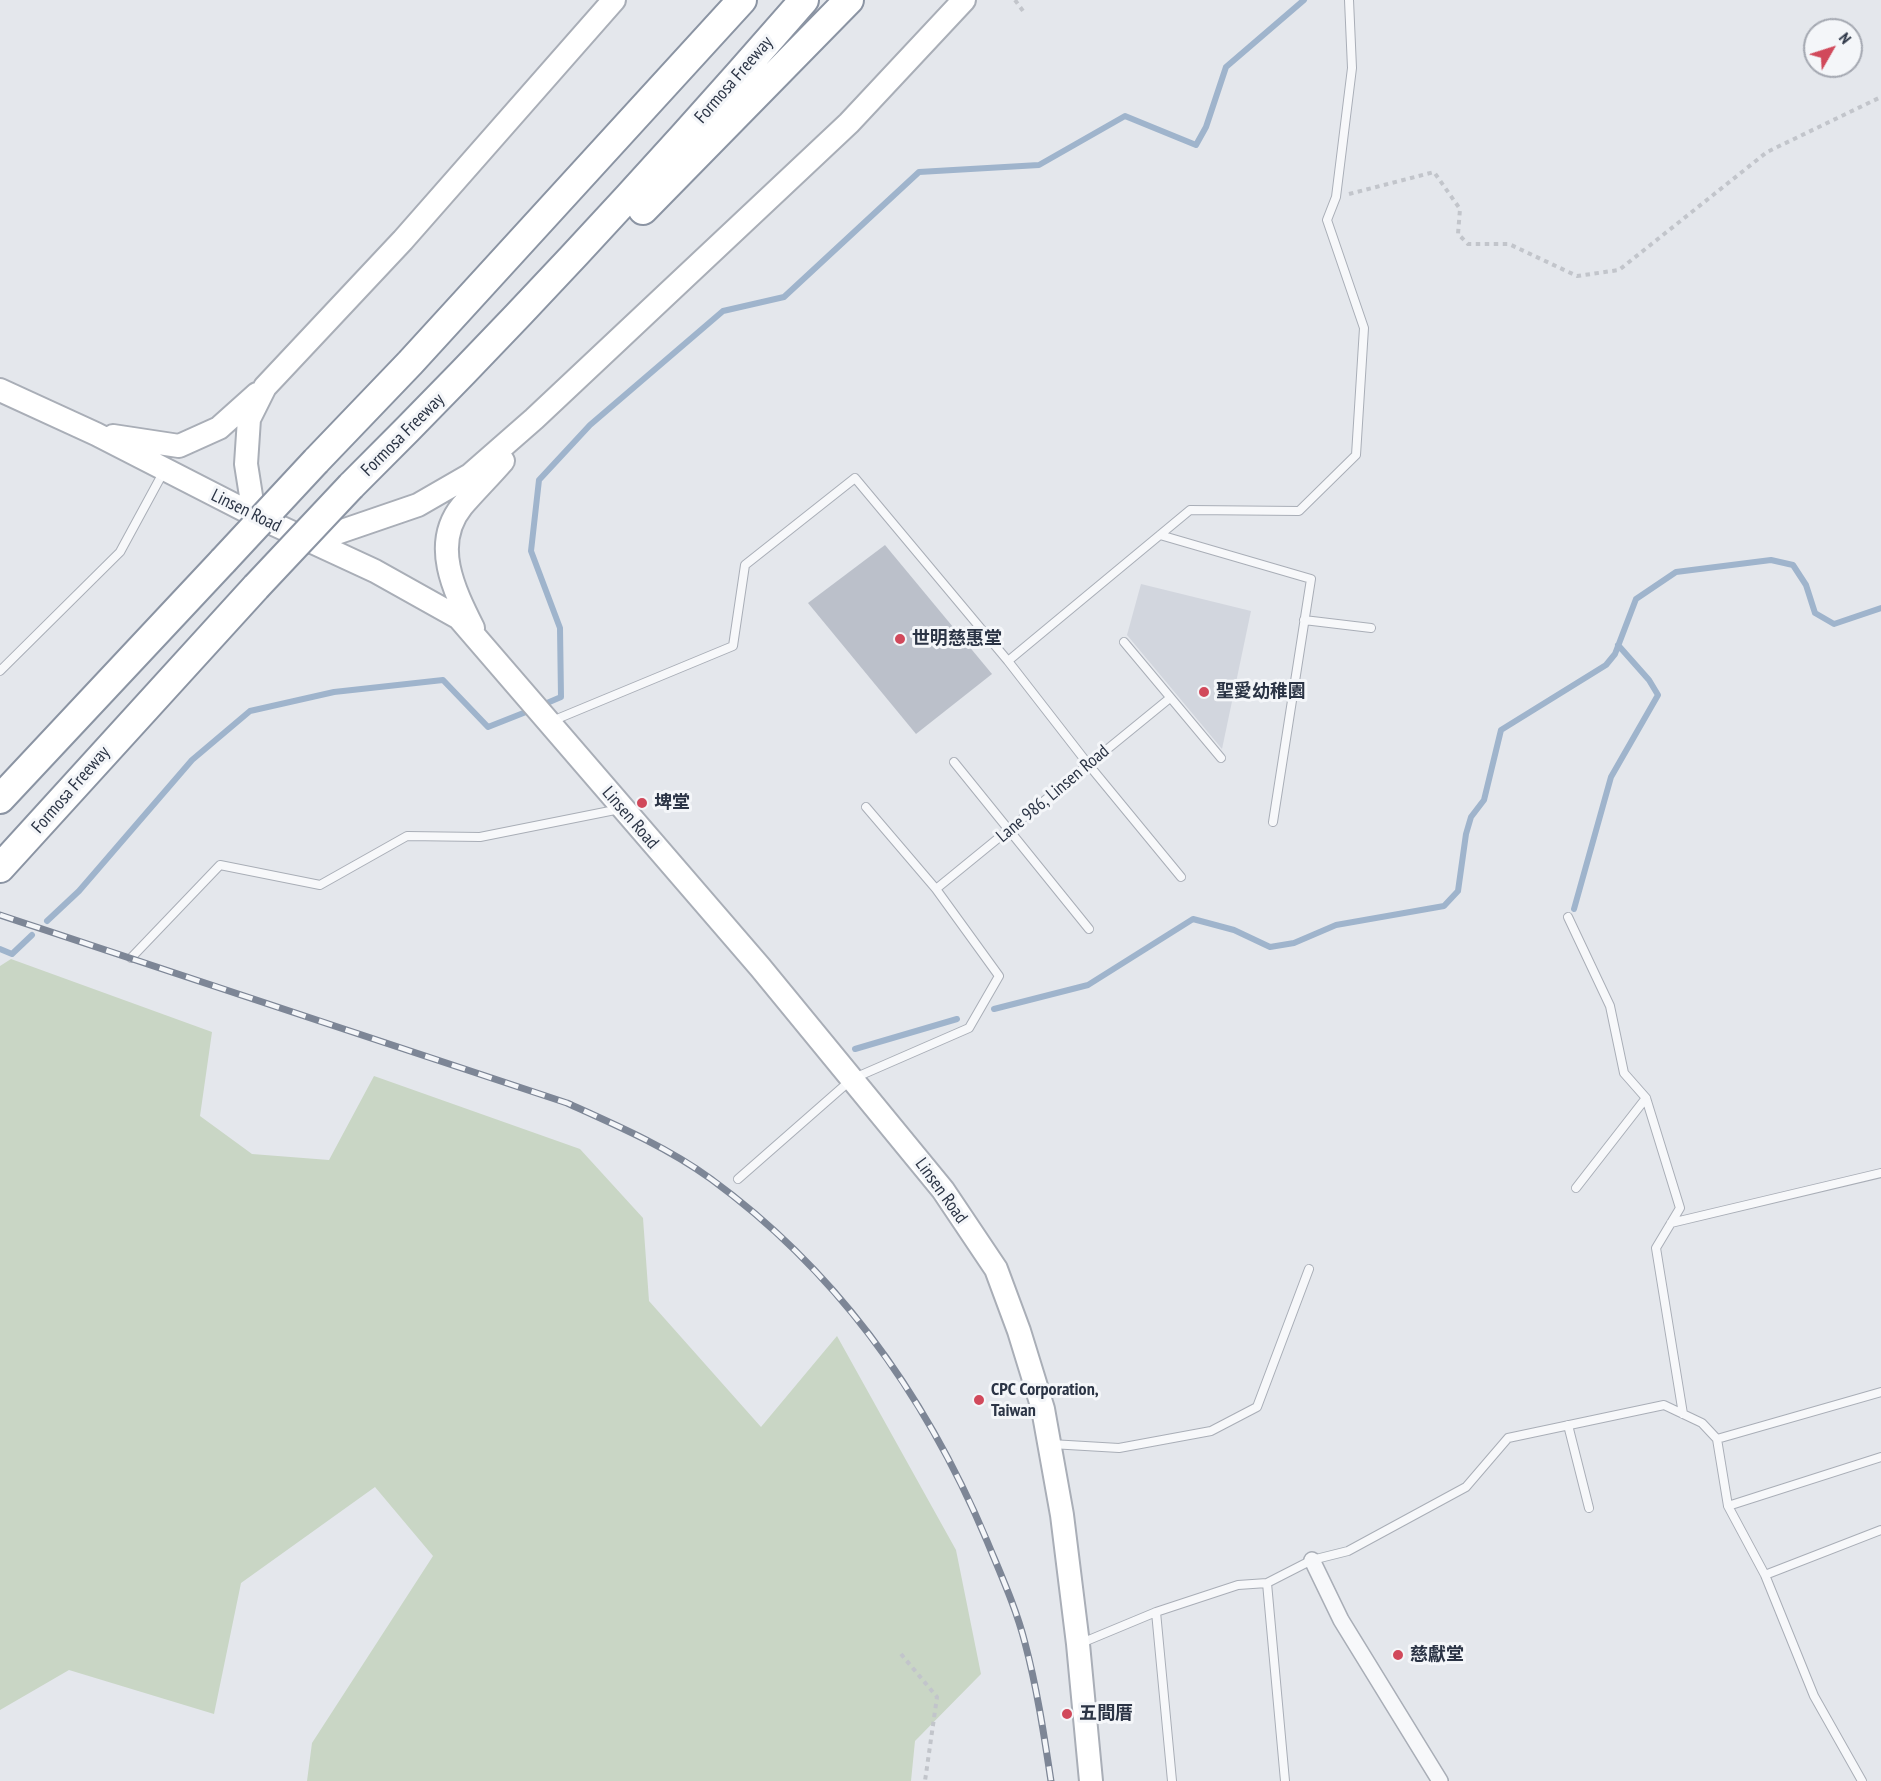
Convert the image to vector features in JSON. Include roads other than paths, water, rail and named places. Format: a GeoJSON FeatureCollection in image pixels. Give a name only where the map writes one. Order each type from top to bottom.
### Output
{"type":"FeatureCollection","features":[{"type":"Feature","properties":{"kind":"highway"},"geometry":{"type":"LineString","coordinates":[[0,799],[410,363],[742,0]]}},
{"type":"Feature","properties":{"kind":"highway","name":"Formosa Freeway"},"geometry":{"type":"LineString","coordinates":[[0,868],[256,586],[351,486],[450,388],[710,108],[804,0]]}},
{"type":"Feature","properties":{"kind":"highway"},"geometry":{"type":"LineString","coordinates":[[450,388],[619,234],[849,0]]}},
{"type":"Feature","properties":{"kind":"street"},"geometry":{"type":"LineString","coordinates":[[96,434],[179,446],[219,428],[265,387],[403,240],[614,0]]}},
{"type":"Feature","properties":{"kind":"street"},"geometry":{"type":"LineString","coordinates":[[310,542],[418,505],[470,475],[534,419],[849,123],[964,0]]}},
{"type":"Feature","properties":{"kind":"street"},"geometry":{"type":"LineString","coordinates":[[254,515],[246,464],[249,419],[265,387]]}},
{"type":"Feature","properties":{"kind":"street","name":"Linsen Road"},"geometry":{"type":"LineString","coordinates":[[0,390],[96,434],[254,515],[375,571],[459,618],[760,967],[943,1190],[996,1269],[1019,1331],[1043,1409],[1062,1515],[1078,1644],[1091,1781]]}},
{"type":"Feature","properties":{"kind":"street"},"geometry":{"type":"LineString","coordinates":[[477,638],[454,590],[445,546],[460,508],[518,444],[534,419]]}},
{"type":"Feature","properties":{"kind":"street"},"geometry":{"type":"LineString","coordinates":[[1312,1560],[1341,1620],[1440,1781]]}},
{"type":"Feature","properties":{"kind":"lane"},"geometry":{"type":"LineString","coordinates":[[1008,661],[1190,510],[1299,511],[1356,455],[1364,328],[1327,220],[1336,197],[1352,68],[1349,0]]}},
{"type":"Feature","properties":{"kind":"lane"},"geometry":{"type":"LineString","coordinates":[[0,671],[120,552],[165,470]]}},
{"type":"Feature","properties":{"kind":"lane"},"geometry":{"type":"LineString","coordinates":[[545,720],[733,646],[745,565],[855,478],[1008,661],[1088,765],[1181,877]]}},
{"type":"Feature","properties":{"kind":"lane"},"geometry":{"type":"LineString","coordinates":[[1161,535],[1311,579],[1273,822]]}},
{"type":"Feature","properties":{"kind":"lane"},"geometry":{"type":"LineString","coordinates":[[1305,620],[1371,628]]}},
{"type":"Feature","properties":{"kind":"lane"},"geometry":{"type":"LineString","coordinates":[[1124,642],[1221,758]]}},
{"type":"Feature","properties":{"kind":"lane","name":"Lane 986, Linsen Road"},"geometry":{"type":"LineString","coordinates":[[936,889],[1170,698]]}},
{"type":"Feature","properties":{"kind":"lane"},"geometry":{"type":"LineString","coordinates":[[954,762],[1089,929]]}},
{"type":"Feature","properties":{"kind":"lane"},"geometry":{"type":"LineString","coordinates":[[738,1179],[852,1079],[969,1028],[999,976],[936,889],[866,807]]}},
{"type":"Feature","properties":{"kind":"lane"},"geometry":{"type":"LineString","coordinates":[[131,958],[220,866],[320,885],[407,836],[480,837],[622,808]]}},
{"type":"Feature","properties":{"kind":"lane"},"geometry":{"type":"LineString","coordinates":[[1568,917],[1610,1006],[1623,1073],[1646,1098],[1680,1208],[1656,1248],[1683,1414]]}},
{"type":"Feature","properties":{"kind":"lane"},"geometry":{"type":"LineString","coordinates":[[1576,1188],[1646,1098]]}},
{"type":"Feature","properties":{"kind":"lane"},"geometry":{"type":"LineString","coordinates":[[1671,1223],[1881,1173]]}},
{"type":"Feature","properties":{"kind":"lane"},"geometry":{"type":"LineString","coordinates":[[1049,1444],[1119,1448],[1211,1431],[1257,1407],[1309,1269]]}},
{"type":"Feature","properties":{"kind":"lane"},"geometry":{"type":"LineString","coordinates":[[1717,1439],[1881,1392]]}},
{"type":"Feature","properties":{"kind":"lane"},"geometry":{"type":"LineString","coordinates":[[1078,1644],[1156,1612],[1238,1585],[1267,1583],[1312,1560],[1348,1551],[1466,1488],[1508,1438],[1664,1405],[1702,1423],[1717,1439],[1728,1506],[1765,1575],[1814,1696],[1862,1781]]}},
{"type":"Feature","properties":{"kind":"lane"},"geometry":{"type":"LineString","coordinates":[[1568,1425],[1589,1508]]}},
{"type":"Feature","properties":{"kind":"lane"},"geometry":{"type":"LineString","coordinates":[[1728,1506],[1881,1457]]}},
{"type":"Feature","properties":{"kind":"lane"},"geometry":{"type":"LineString","coordinates":[[1765,1575],[1881,1530]]}},
{"type":"Feature","properties":{"kind":"lane"},"geometry":{"type":"LineString","coordinates":[[1267,1583],[1285,1781]]}},
{"type":"Feature","properties":{"kind":"lane"},"geometry":{"type":"LineString","coordinates":[[1156,1612],[1172,1781]]}},
{"type":"Feature","properties":{"kind":"waterway"},"geometry":{"type":"LineString","coordinates":[[540,706],[561,697],[560,628],[531,551],[539,480],[590,425],[723,311],[784,297],[919,172],[1039,165],[1125,116],[1196,145],[1206,127],[1226,67],[1304,0]]}},
{"type":"Feature","properties":{"kind":"waterway"},"geometry":{"type":"LineString","coordinates":[[994,1009],[1088,985],[1193,919],[1234,930],[1270,947],[1294,943],[1336,925],[1444,906],[1458,891],[1466,834],[1471,817],[1484,800],[1501,730],[1606,665],[1615,654],[1636,599],[1676,572],[1771,560],[1793,565],[1806,585],[1815,613],[1834,624],[1881,608]]}},
{"type":"Feature","properties":{"kind":"waterway"},"geometry":{"type":"LineString","coordinates":[[1574,909],[1611,777],[1658,695],[1649,680],[1618,645]]}},
{"type":"Feature","properties":{"kind":"waterway"},"geometry":{"type":"LineString","coordinates":[[47,921],[79,891],[192,760],[250,711],[334,692],[443,680],[488,727],[531,710]]}},
{"type":"Feature","properties":{"kind":"waterway"},"geometry":{"type":"LineString","coordinates":[[0,949],[12,954],[32,935]]}},
{"type":"Feature","properties":{"kind":"waterway"},"geometry":{"type":"LineString","coordinates":[[855,1049],[957,1019]]}},
{"type":"Feature","properties":{"kind":"railway"},"geometry":{"type":"LineString","coordinates":[[0,915],[567,1103],[641,1137],[694,1167],[757,1215],[799,1254],[838,1296],[874,1341],[907,1388],[963,1488],[1003,1579],[1021,1630],[1037,1694],[1051,1781]]}},
{"type":"Feature","properties":{"kind":"place","name":"世明慈惠堂"},"geometry":{"type":"Point","coordinates":[900,639]}},
{"type":"Feature","properties":{"kind":"place","name":"聖愛幼稚園"},"geometry":{"type":"Point","coordinates":[1204,692]}},
{"type":"Feature","properties":{"kind":"place","name":"埤堂"},"geometry":{"type":"Point","coordinates":[642,803]}},
{"type":"Feature","properties":{"kind":"place","name":"CPC Corporation, Taiwan"},"geometry":{"type":"Point","coordinates":[979,1400]}},
{"type":"Feature","properties":{"kind":"place","name":"慈獻堂"},"geometry":{"type":"Point","coordinates":[1398,1655]}},
{"type":"Feature","properties":{"kind":"place","name":"五間厝"},"geometry":{"type":"Point","coordinates":[1067,1714]}}]}
